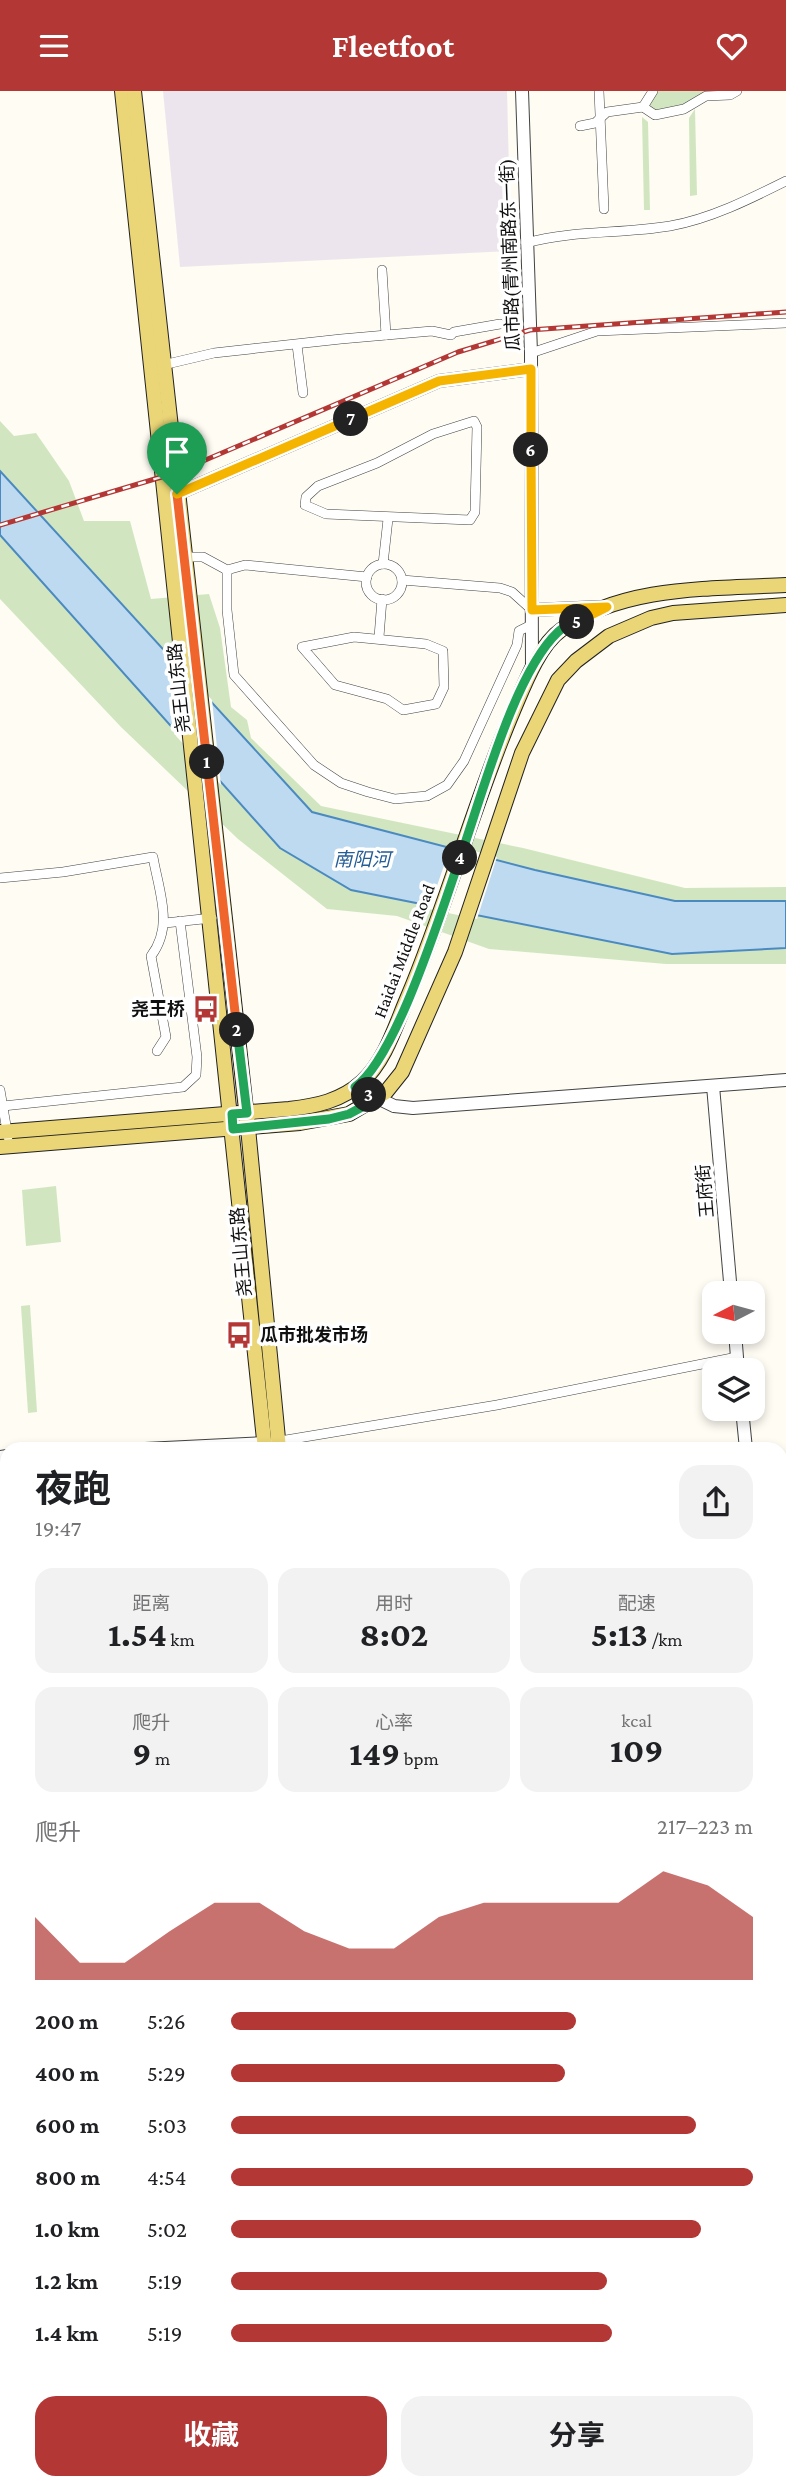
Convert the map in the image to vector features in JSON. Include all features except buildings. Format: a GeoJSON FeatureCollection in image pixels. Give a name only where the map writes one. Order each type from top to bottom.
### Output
{"type":"FeatureCollection","features":[{"type":"Feature","properties":{"kind":"main road","name":"尧王山东路"},"geometry":{"type":"LineString","coordinates":[[122,91],[180,578],[240,1121],[272,1442]]}},
{"type":"Feature","properties":{"kind":"main road","name":"尧王山东路"},"geometry":{"type":"LineString","coordinates":[[134,91],[184,557],[180,578]]}},
{"type":"Feature","properties":{"kind":"main road","name":"Haidai Middle Road"},"geometry":{"type":"LineString","coordinates":[[4,1147],[240,1121],[323,1104],[355,1087],[376,1067],[388,1044],[425,956],[498,746],[532,669],[559,631],[607,607],[668,592],[786,585]]}},
{"type":"Feature","properties":{"kind":"main road","name":"Haidai Middle Road"},"geometry":{"type":"LineString","coordinates":[[4,1131],[329,1119],[349,1114],[377,1099],[393,1085],[411,1054],[454,952],[522,753],[558,680],[576,661],[609,636],[629,626],[673,613],[786,605]]}},
{"type":"Feature","properties":{"kind":"street","name":"瓜市路(青州南路东一街)"},"geometry":{"type":"LineString","coordinates":[[522,91],[531,353],[532,669]]}},
{"type":"Feature","properties":{"kind":"street"},"geometry":{"type":"LineString","coordinates":[[599,91],[604,209]]}},
{"type":"Feature","properties":{"kind":"street"},"geometry":{"type":"LineString","coordinates":[[643,107],[653,91]]}},
{"type":"Feature","properties":{"kind":"street"},"geometry":{"type":"LineString","coordinates":[[643,107],[655,115],[684,109],[706,96],[730,95],[737,91]]}},
{"type":"Feature","properties":{"kind":"street"},"geometry":{"type":"LineString","coordinates":[[580,126],[600,119],[607,112],[643,107]]}},
{"type":"Feature","properties":{"kind":"street"},"geometry":{"type":"LineString","coordinates":[[526,243],[550,236],[673,226],[746,201],[786,181]]}},
{"type":"Feature","properties":{"kind":"street"},"geometry":{"type":"LineString","coordinates":[[382,270],[387,335]]}},
{"type":"Feature","properties":{"kind":"street"},"geometry":{"type":"LineString","coordinates":[[163,365],[214,353],[432,331],[451,335],[454,332],[500,324]]}},
{"type":"Feature","properties":{"kind":"street"},"geometry":{"type":"LineString","coordinates":[[531,353],[597,331],[786,324]]}},
{"type":"Feature","properties":{"kind":"street"},"geometry":{"type":"LineString","coordinates":[[297,345],[303,393]]}},
{"type":"Feature","properties":{"kind":"street"},"geometry":{"type":"LineString","coordinates":[[177,494],[439,381],[531,369]]}},
{"type":"Feature","properties":{"kind":"street"},"geometry":{"type":"LineString","coordinates":[[474,422],[477,426],[475,512],[470,520],[388,519],[312,510],[305,505],[306,498],[318,486],[377,463],[433,434],[474,422]]}},
{"type":"Feature","properties":{"kind":"street"},"geometry":{"type":"LineString","coordinates":[[383,564],[388,519]]}},
{"type":"Feature","properties":{"kind":"street"},"geometry":{"type":"LineString","coordinates":[[184,557],[203,557],[227,569],[245,565],[366,577]]}},
{"type":"Feature","properties":{"kind":"street"},"geometry":{"type":"LineString","coordinates":[[382,599],[369,591],[366,577],[373,567],[383,564],[396,570],[402,580]]}},
{"type":"Feature","properties":{"kind":"street"},"geometry":{"type":"LineString","coordinates":[[227,569],[227,610],[234,675],[314,765],[341,783],[395,799],[427,796],[447,785],[464,761],[517,645],[519,631],[531,625]]}},
{"type":"Feature","properties":{"kind":"street"},"geometry":{"type":"LineString","coordinates":[[402,580],[500,587],[512,592],[532,610],[607,607]]}},
{"type":"Feature","properties":{"kind":"street"},"geometry":{"type":"LineString","coordinates":[[382,599],[397,594],[402,580]]}},
{"type":"Feature","properties":{"kind":"street"},"geometry":{"type":"LineString","coordinates":[[379,637],[382,599]]}},
{"type":"Feature","properties":{"kind":"street"},"geometry":{"type":"LineString","coordinates":[[379,637],[426,644],[443,651],[444,687],[436,704],[403,710],[387,699],[335,685],[302,647],[341,638],[379,637]]}},
{"type":"Feature","properties":{"kind":"street"},"geometry":{"type":"LineString","coordinates":[[0,878],[63,872],[153,857],[165,923],[162,942],[151,955],[166,1037],[157,1051]]}},
{"type":"Feature","properties":{"kind":"street"},"geometry":{"type":"LineString","coordinates":[[165,923],[215,911]]}},
{"type":"Feature","properties":{"kind":"street"},"geometry":{"type":"LineString","coordinates":[[3,1106],[183,1087],[196,1075],[197,1057],[180,921]]}},
{"type":"Feature","properties":{"kind":"street"},"geometry":{"type":"LineString","coordinates":[[355,1087],[377,1099],[414,1108],[786,1080]]}},
{"type":"Feature","properties":{"kind":"street","name":"王府街"},"geometry":{"type":"LineString","coordinates":[[713,1086],[730,1281]]}},
{"type":"Feature","properties":{"kind":"street"},"geometry":{"type":"LineString","coordinates":[[0,1090],[4,1147]]}},
{"type":"Feature","properties":{"kind":"street"},"geometry":{"type":"LineString","coordinates":[[294,1442],[702,1370]]}},
{"type":"Feature","properties":{"kind":"street"},"geometry":{"type":"LineString","coordinates":[[743,1421],[745,1442]]}},
{"type":"Feature","properties":{"kind":"shaded area"},"geometry":{"type":"Polygon","coordinates":[[[163,91],[507,91],[511,251],[180,267],[163,91]]]}},
{"type":"Feature","properties":{"kind":"green space"},"geometry":{"type":"Polygon","coordinates":[[[653,91],[737,91],[706,96],[684,109],[650,114],[647,97],[653,91]]]}},
{"type":"Feature","properties":{"kind":"green space"},"geometry":{"type":"Polygon","coordinates":[[[695,109],[697,195],[690,196],[689,118],[695,109]]]}},
{"type":"Feature","properties":{"kind":"green space"},"geometry":{"type":"Polygon","coordinates":[[[642,117],[648,122],[650,210],[644,210],[642,117]]]}},
{"type":"Feature","properties":{"kind":"green space"},"geometry":{"type":"Polygon","coordinates":[[[0,421],[14,436],[36,433],[69,481],[84,521],[130,521],[151,599],[209,594],[220,628],[231,707],[247,720],[251,738],[321,806],[523,848],[685,888],[786,887],[786,964],[666,964],[489,949],[397,916],[327,909],[238,839],[121,727],[0,599],[0,421]]]}},
{"type":"Feature","properties":{"kind":"green space"},"geometry":{"type":"Polygon","coordinates":[[[56,1186],[61,1242],[26,1246],[22,1190],[56,1186]]]}},
{"type":"Feature","properties":{"kind":"green space"},"geometry":{"type":"Polygon","coordinates":[[[30,1305],[37,1412],[28,1413],[21,1306],[30,1305]]]}},
{"type":"Feature","properties":{"kind":"water","name":"南阳河"},"geometry":{"type":"Polygon","coordinates":[[[0,471],[312,812],[535,870],[675,901],[786,901],[786,948],[672,954],[351,890],[280,848],[0,535],[0,471]]]}},
{"type":"Feature","properties":{"kind":"pier"},"geometry":{"type":"Polygon","coordinates":[[[167,650],[212,700],[221,785],[176,736],[167,650]]]}},
{"type":"Feature","properties":{"kind":"pier"},"geometry":{"type":"Polygon","coordinates":[[[451,845],[497,857],[477,919],[429,909],[451,845]]]}},
{"type":"Feature","properties":{"kind":"railway"},"geometry":{"type":"LineString","coordinates":[[0,525],[175,473],[458,352],[530,330],[786,312]]}},
{"type":"Feature","properties":{"kind":"place","name":"尧王桥"},"geometry":{"type":"Point","coordinates":[206,1009]}},
{"type":"Feature","properties":{"kind":"place","name":"瓜市批发市场"},"geometry":{"type":"Point","coordinates":[239,1335]}},
{"type":"Feature","properties":{"kind":"route"},"geometry":{"type":"LineString","coordinates":[[531,369],[532,610],[607,607],[559,631],[532,669],[498,746],[477,813],[425,956],[388,1044],[376,1067],[355,1087],[377,1099],[339,1117],[233,1129],[232,1114],[247,1113],[177,494],[439,381],[531,369]]}}]}
